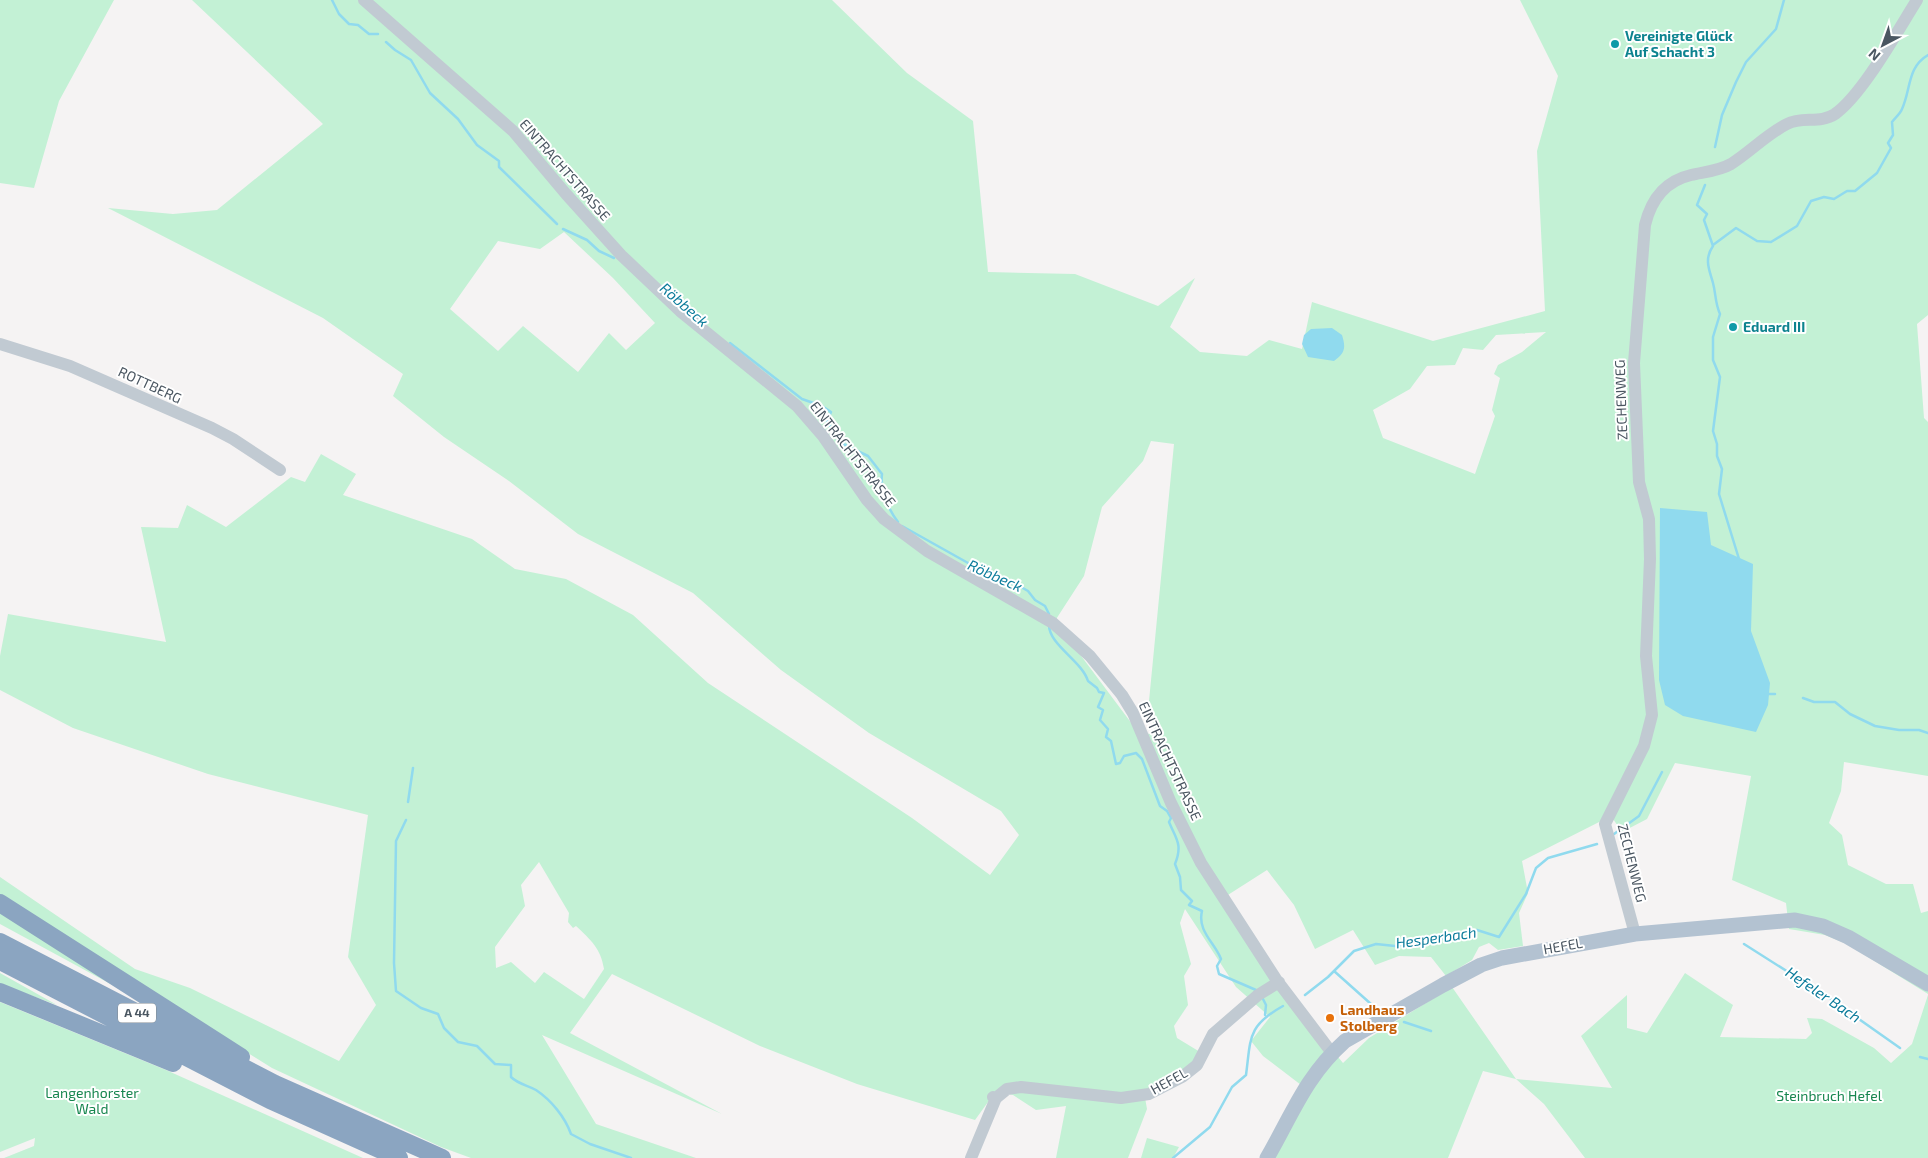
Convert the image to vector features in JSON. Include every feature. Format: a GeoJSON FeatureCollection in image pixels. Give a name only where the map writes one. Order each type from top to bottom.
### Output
{"type":"FeatureCollection","features":[{"type":"Feature","properties":{"kind":"highway"},"geometry":{"type":"LineString","coordinates":[[0,903],[236,1052],[272,1092]]}},
{"type":"Feature","properties":{"kind":"highway","name":"A 44"},"geometry":{"type":"LineString","coordinates":[[0,942],[272,1092],[399,1158]]}},
{"type":"Feature","properties":{"kind":"highway","name":"A 44"},"geometry":{"type":"LineString","coordinates":[[0,960],[272,1092],[442,1158]]}},
{"type":"Feature","properties":{"kind":"highway"},"geometry":{"type":"LineString","coordinates":[[0,992],[137,1047],[224,1086],[272,1092]]}},
{"type":"Feature","properties":{"kind":"main road","name":"HEFEL"},"geometry":{"type":"LineString","coordinates":[[1268,1158],[1302,1092],[1332,1053],[1359,1031],[1481,965],[1522,953],[1635,934],[1795,920],[1823,926],[1848,937],[1928,984]]}},
{"type":"Feature","properties":{"kind":"street","name":"EINTRACHTSTRASSE"},"geometry":{"type":"LineString","coordinates":[[364,0],[513,131],[621,255],[680,311],[792,401],[823,436],[867,500],[884,519],[927,551],[1053,623],[1090,656],[1122,695],[1133,713],[1171,803],[1201,863],[1278,982],[1332,1053]]}},
{"type":"Feature","properties":{"kind":"street","name":"ZECHENWEG"},"geometry":{"type":"LineString","coordinates":[[1635,934],[1605,824],[1644,746],[1652,715],[1646,656],[1650,559],[1649,519],[1639,482],[1634,363],[1645,225],[1648,212],[1657,195],[1674,180],[1729,165],[1788,123],[1823,120],[1835,114],[1850,100],[1882,55],[1917,0]]}},
{"type":"Feature","properties":{"kind":"street","name":"ROTTBERG"},"geometry":{"type":"LineString","coordinates":[[0,344],[70,366],[212,428],[233,439],[280,470]]}},
{"type":"Feature","properties":{"kind":"street","name":"HEFEL"},"geometry":{"type":"LineString","coordinates":[[971,1158],[994,1098],[1008,1089],[1021,1087],[1121,1098],[1149,1094],[1182,1077],[1197,1065],[1213,1034],[1258,995],[1278,982]]}},
{"type":"Feature","properties":{"kind":"green space"},"geometry":{"type":"Polygon","coordinates":[[[0,0],[114,0],[59,101],[34,188],[0,183],[0,0]]]}},
{"type":"Feature","properties":{"kind":"green space"},"geometry":{"type":"Polygon","coordinates":[[[192,0],[832,0],[907,73],[973,121],[988,272],[1075,274],[1158,306],[1195,278],[1170,327],[1200,352],[1247,356],[1269,340],[1302,349],[1312,302],[1433,341],[1545,311],[1537,151],[1558,76],[1520,0],[1928,0],[1928,315],[1917,324],[1924,418],[1928,422],[1928,776],[1844,762],[1841,791],[1829,823],[1842,835],[1848,865],[1886,884],[1913,884],[1921,913],[1928,911],[1928,994],[1847,944],[1825,935],[1789,929],[1786,903],[1732,880],[1751,776],[1675,763],[1647,819],[1622,832],[1611,816],[1522,861],[1528,893],[1519,913],[1523,946],[1498,950],[1489,943],[1479,947],[1472,960],[1446,976],[1431,957],[1399,956],[1375,965],[1353,930],[1315,949],[1294,905],[1267,870],[1220,900],[1296,1006],[1343,1063],[1369,1038],[1452,987],[1516,1079],[1483,1071],[1448,1158],[1267,1158],[1305,1088],[1263,1056],[1251,1041],[1270,1017],[1236,987],[1185,909],[1180,923],[1191,964],[1184,976],[1188,1005],[1174,1026],[1177,1038],[1200,1052],[1186,1072],[1144,1092],[1147,1109],[1128,1158],[1056,1158],[1066,1106],[1036,1110],[1013,1095],[996,1091],[975,1120],[857,1084],[760,1046],[612,974],[570,1033],[722,1114],[542,1035],[596,1124],[696,1158],[471,1158],[441,1147],[272,1068],[0,899],[0,877],[135,969],[190,988],[339,1061],[376,1005],[348,957],[368,815],[208,774],[73,728],[0,690],[0,656],[8,614],[166,642],[141,527],[178,528],[187,505],[226,527],[291,477],[305,482],[321,454],[356,474],[343,495],[472,539],[515,569],[566,579],[633,615],[708,683],[912,818],[990,875],[1019,835],[1001,811],[869,733],[781,670],[693,593],[578,534],[509,481],[444,437],[393,396],[403,374],[323,318],[108,208],[173,214],[217,210],[323,124],[192,0]],[[564,232],[540,249],[498,241],[450,309],[498,351],[523,326],[578,372],[609,333],[626,350],[655,323],[613,278],[564,232]],[[1546,332],[1496,335],[1483,350],[1463,348],[1455,365],[1427,366],[1410,389],[1373,410],[1383,438],[1475,474],[1495,416],[1492,410],[1500,378],[1494,374],[1498,365],[1522,352],[1546,332]],[[1151,441],[1143,461],[1102,507],[1084,576],[1051,627],[1067,637],[1138,732],[1156,735],[1149,701],[1174,444],[1151,441]],[[539,862],[521,885],[525,906],[495,947],[496,968],[511,962],[535,983],[544,972],[584,999],[604,969],[598,950],[591,940],[576,926],[573,928],[568,922],[569,913],[539,862]]]}},
{"type":"Feature","properties":{"kind":"green space"},"geometry":{"type":"Polygon","coordinates":[[[0,910],[116,987],[0,924],[0,910]]]}},
{"type":"Feature","properties":{"kind":"green space"},"geometry":{"type":"Polygon","coordinates":[[[0,973],[57,1005],[0,984],[0,973]]]}},
{"type":"Feature","properties":{"kind":"green space","name":"Steinbruch Hefel"},"geometry":{"type":"Polygon","coordinates":[[[1685,973],[1733,1005],[1720,1037],[1806,1039],[1812,1033],[1807,1018],[1822,1019],[1874,1048],[1891,1063],[1912,1044],[1928,995],[1928,1158],[1585,1158],[1544,1104],[1516,1079],[1612,1088],[1581,1036],[1627,995],[1627,1028],[1647,1033],[1685,973]]]}},
{"type":"Feature","properties":{"kind":"green space","name":"Langenhorster Wald"},"geometry":{"type":"Polygon","coordinates":[[[0,1002],[166,1070],[363,1158],[4,1158],[34,1146],[35,1138],[0,1152],[0,1002]]]}},
{"type":"Feature","properties":{"kind":"green space"},"geometry":{"type":"Polygon","coordinates":[[[1147,1138],[1179,1147],[1173,1158],[1141,1158],[1147,1138]]]}},
{"type":"Feature","properties":{"kind":"water"},"geometry":{"type":"Polygon","coordinates":[[[1332,328],[1342,335],[1344,347],[1342,353],[1334,361],[1308,357],[1302,344],[1304,335],[1311,329],[1332,328]]]}},
{"type":"Feature","properties":{"kind":"water"},"geometry":{"type":"Polygon","coordinates":[[[1660,508],[1707,512],[1711,545],[1753,564],[1751,631],[1770,683],[1768,705],[1756,732],[1683,716],[1665,705],[1659,680],[1660,508]]]}},
{"type":"Feature","properties":{"kind":"waterway","name":"Röbbeck"},"geometry":{"type":"LineString","coordinates":[[332,0],[339,14],[349,24],[358,25],[369,34],[378,34]]}},
{"type":"Feature","properties":{"kind":"waterway","name":"Hesperbach"},"geometry":{"type":"LineString","coordinates":[[1715,147],[1722,115],[1736,82],[1746,62],[1776,29],[1784,0]]}},
{"type":"Feature","properties":{"kind":"waterway","name":"Röbbeck"},"geometry":{"type":"LineString","coordinates":[[386,42],[411,60],[430,93],[458,119],[477,145],[499,161],[499,167],[557,224]]}},
{"type":"Feature","properties":{"kind":"waterway"},"geometry":{"type":"LineString","coordinates":[[1713,245],[1736,228],[1757,241],[1771,242],[1797,226],[1811,201],[1824,197],[1834,199],[1847,191],[1855,191],[1877,173],[1891,148],[1888,143],[1893,135],[1892,122],[1899,114],[1905,102],[1913,72],[1921,60],[1928,55]]}},
{"type":"Feature","properties":{"kind":"waterway","name":"Hesperbach"},"geometry":{"type":"LineString","coordinates":[[1705,185],[1697,205],[1707,214],[1704,220],[1713,246],[1710,251],[1708,264],[1720,314],[1713,337],[1713,360],[1720,377],[1713,431],[1717,444],[1717,456],[1722,469],[1719,494],[1739,559]]}},
{"type":"Feature","properties":{"kind":"waterway","name":"Röbbeck"},"geometry":{"type":"LineString","coordinates":[[563,229],[587,240],[599,251],[614,258]]}},
{"type":"Feature","properties":{"kind":"waterway","name":"Röbbeck"},"geometry":{"type":"LineString","coordinates":[[730,343],[802,399],[822,406],[831,412],[827,421],[841,443],[868,456],[882,474],[885,499],[898,522]]}},
{"type":"Feature","properties":{"kind":"waterway","name":"Röbbeck"},"geometry":{"type":"LineString","coordinates":[[902,526],[1002,582],[1016,584],[1028,591],[1035,600],[1045,606],[1049,614]]}},
{"type":"Feature","properties":{"kind":"waterway","name":"Röbbeck"},"geometry":{"type":"LineString","coordinates":[[1049,625],[1054,639],[1085,674],[1088,681],[1099,692],[1104,693],[1098,707],[1103,710],[1100,720],[1108,729],[1106,737],[1111,741],[1116,764],[1120,763],[1124,756],[1136,753],[1142,759],[1160,806],[1167,811],[1171,818],[1169,822],[1178,846],[1175,864],[1180,877],[1181,890],[1192,901],[1189,905],[1202,911],[1201,918],[1204,931],[1221,959],[1217,966],[1219,974],[1256,990]]}},
{"type":"Feature","properties":{"kind":"waterway"},"geometry":{"type":"LineString","coordinates":[[1766,694],[1775,694]]}},
{"type":"Feature","properties":{"kind":"waterway"},"geometry":{"type":"LineString","coordinates":[[1803,698],[1814,702],[1835,702],[1850,714],[1875,726],[1899,730],[1919,730],[1928,733]]}},
{"type":"Feature","properties":{"kind":"waterway"},"geometry":{"type":"LineString","coordinates":[[408,802],[413,768]]}},
{"type":"Feature","properties":{"kind":"waterway","name":"Hesperbach"},"geometry":{"type":"LineString","coordinates":[[1614,834],[1639,816],[1662,772]]}},
{"type":"Feature","properties":{"kind":"waterway"},"geometry":{"type":"LineString","coordinates":[[406,820],[396,841],[394,963],[396,991],[421,1008],[438,1014],[444,1028],[458,1042],[477,1046],[495,1064],[511,1065],[511,1077],[536,1090],[547,1099],[557,1109],[571,1134],[590,1144],[631,1158]]}},
{"type":"Feature","properties":{"kind":"waterway","name":"Hesperbach"},"geometry":{"type":"LineString","coordinates":[[1305,995],[1328,977],[1354,951],[1376,944],[1395,946],[1433,941],[1477,930],[1499,937],[1526,894],[1536,868],[1548,858],[1597,844]]}},
{"type":"Feature","properties":{"kind":"waterway","name":"Hefeler Bach"},"geometry":{"type":"LineString","coordinates":[[1744,944],[1829,998],[1900,1048]]}},
{"type":"Feature","properties":{"kind":"waterway"},"geometry":{"type":"LineString","coordinates":[[1334,971],[1371,1004]]}},
{"type":"Feature","properties":{"kind":"waterway","name":"Röbbeck"},"geometry":{"type":"LineString","coordinates":[[1263,999],[1266,1005],[1265,1015]]}},
{"type":"Feature","properties":{"kind":"waterway","name":"Hesperbach"},"geometry":{"type":"LineString","coordinates":[[1173,1158],[1210,1127],[1232,1087],[1246,1075],[1250,1042],[1257,1027],[1271,1013],[1283,1006]]}},
{"type":"Feature","properties":{"kind":"waterway"},"geometry":{"type":"LineString","coordinates":[[1404,1022],[1431,1031]]}},
{"type":"Feature","properties":{"kind":"waterway","name":"Hefeler Bach"},"geometry":{"type":"LineString","coordinates":[[1920,1057],[1928,1059]]}},
{"type":"Feature","properties":{"kind":"place","name":"Vereinigte Glück Auf Schacht 3"},"geometry":{"type":"Point","coordinates":[1615,44]}},
{"type":"Feature","properties":{"kind":"place","name":"Eduard III"},"geometry":{"type":"Point","coordinates":[1733,327]}},
{"type":"Feature","properties":{"kind":"place","name":"Landhaus Stolberg"},"geometry":{"type":"Point","coordinates":[1330,1018]}}]}
